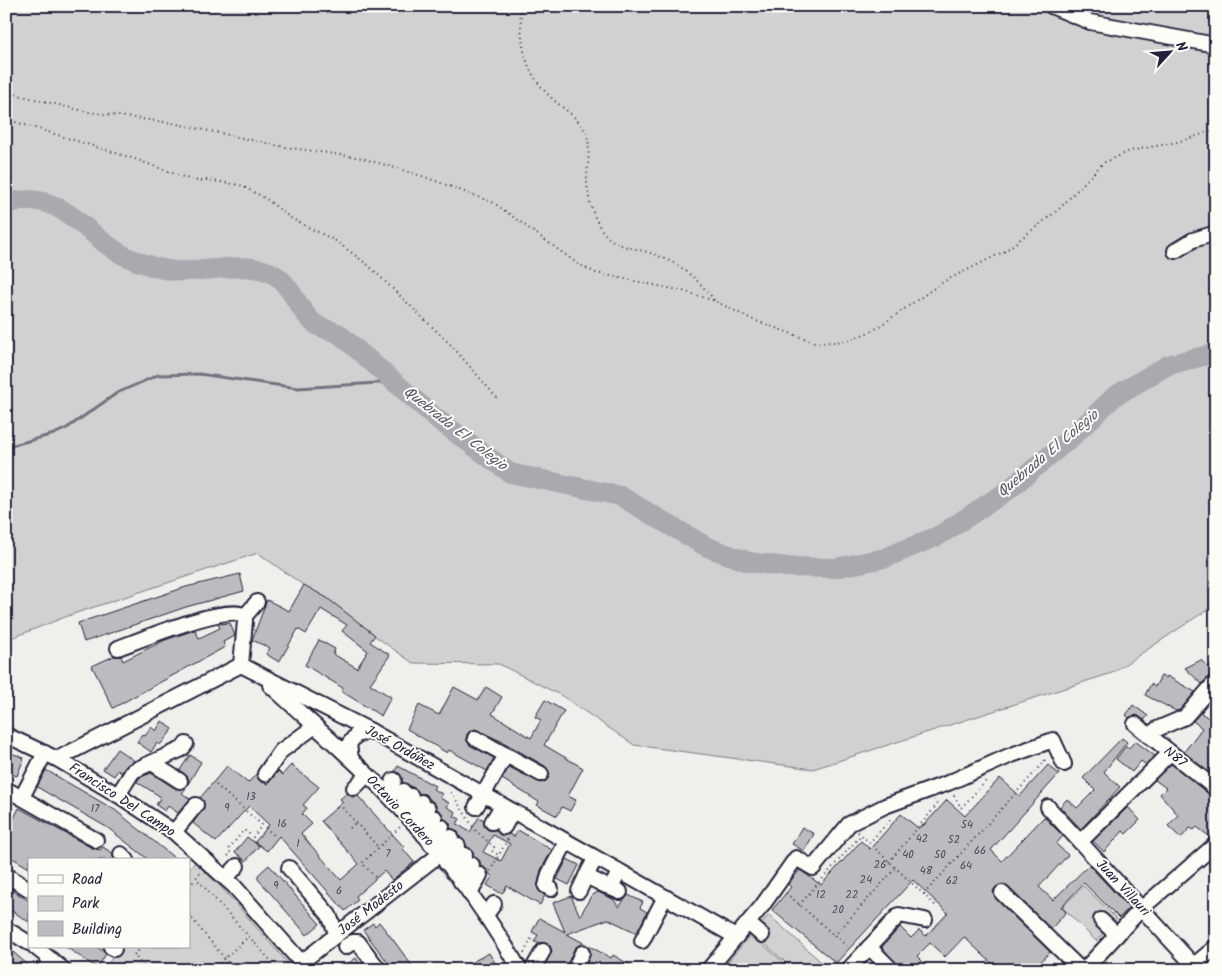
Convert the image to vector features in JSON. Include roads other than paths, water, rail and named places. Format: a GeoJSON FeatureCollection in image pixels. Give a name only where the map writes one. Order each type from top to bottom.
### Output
{"type":"FeatureCollection","features":[{"type":"Feature","properties":{"kind":"street"},"geometry":{"type":"LineString","coordinates":[[1051,6],[1090,22],[1216,45]]}},
{"type":"Feature","properties":{"kind":"street"},"geometry":{"type":"LineString","coordinates":[[1175,251],[1193,240],[1216,234]]}},
{"type":"Feature","properties":{"kind":"street"},"geometry":{"type":"LineString","coordinates":[[96,840],[14,793],[46,754],[241,665],[245,616],[257,602]]}},
{"type":"Feature","properties":{"kind":"street"},"geometry":{"type":"LineString","coordinates":[[118,648],[202,619],[229,612],[241,613],[245,616]]}},
{"type":"Feature","properties":{"kind":"street","name":"José Ordóñez"},"geometry":{"type":"LineString","coordinates":[[241,665],[371,731],[493,811],[529,828],[566,842],[736,937]]}},
{"type":"Feature","properties":{"kind":"street","name":"Octavio Cordero"},"geometry":{"type":"LineString","coordinates":[[256,673],[367,775],[422,836],[470,894],[490,910],[518,967]]}},
{"type":"Feature","properties":{"kind":"street"},"geometry":{"type":"LineString","coordinates":[[1149,736],[1157,729],[1185,716],[1216,681]]}},
{"type":"Feature","properties":{"kind":"street","name":"N87"},"geometry":{"type":"LineString","coordinates":[[1135,724],[1216,789]]}},
{"type":"Feature","properties":{"kind":"street"},"geometry":{"type":"LineString","coordinates":[[265,774],[281,751],[314,726]]}},
{"type":"Feature","properties":{"kind":"street"},"geometry":{"type":"LineString","coordinates":[[351,759],[349,744],[356,735],[371,731]]}},
{"type":"Feature","properties":{"kind":"street","name":"Francisco Del Campo"},"geometry":{"type":"LineString","coordinates":[[6,735],[46,754],[118,795],[174,832],[217,870],[305,966]]}},
{"type":"Feature","properties":{"kind":"street"},"geometry":{"type":"LineString","coordinates":[[475,738],[542,774]]}},
{"type":"Feature","properties":{"kind":"street"},"geometry":{"type":"LineString","coordinates":[[708,970],[762,906],[796,858],[812,868],[849,824],[885,806],[948,783],[1008,756],[1052,740],[1064,764]]}},
{"type":"Feature","properties":{"kind":"street"},"geometry":{"type":"LineString","coordinates":[[118,795],[134,771],[182,749],[186,744]]}},
{"type":"Feature","properties":{"kind":"street"},"geometry":{"type":"LineString","coordinates":[[1080,842],[1170,753]]}},
{"type":"Feature","properties":{"kind":"street"},"geometry":{"type":"LineString","coordinates":[[493,811],[506,755]]}},
{"type":"Feature","properties":{"kind":"street"},"geometry":{"type":"LineString","coordinates":[[152,763],[180,782]]}},
{"type":"Feature","properties":{"kind":"street"},"geometry":{"type":"LineString","coordinates":[[354,788],[367,775]]}},
{"type":"Feature","properties":{"kind":"street"},"geometry":{"type":"LineString","coordinates":[[174,832],[196,805]]}},
{"type":"Feature","properties":{"kind":"street","name":"Juan Villauri"},"geometry":{"type":"LineString","coordinates":[[1048,807],[1196,968]]}},
{"type":"Feature","properties":{"kind":"street"},"geometry":{"type":"LineString","coordinates":[[422,836],[442,829]]}},
{"type":"Feature","properties":{"kind":"street"},"geometry":{"type":"LineString","coordinates":[[422,836],[442,829]]}},
{"type":"Feature","properties":{"kind":"street"},"geometry":{"type":"LineString","coordinates":[[422,836],[442,829]]}},
{"type":"Feature","properties":{"kind":"street"},"geometry":{"type":"LineString","coordinates":[[422,836],[442,829]]}},
{"type":"Feature","properties":{"kind":"street"},"geometry":{"type":"LineString","coordinates":[[422,836],[442,829]]}},
{"type":"Feature","properties":{"kind":"street"},"geometry":{"type":"LineString","coordinates":[[422,836],[442,829]]}},
{"type":"Feature","properties":{"kind":"street"},"geometry":{"type":"LineString","coordinates":[[442,829],[470,894]]}},
{"type":"Feature","properties":{"kind":"street","name":"José Modesto"},"geometry":{"type":"LineString","coordinates":[[305,966],[341,941],[422,836]]}},
{"type":"Feature","properties":{"kind":"street"},"geometry":{"type":"LineString","coordinates":[[551,889],[546,886],[549,874],[566,842]]}},
{"type":"Feature","properties":{"kind":"street"},"geometry":{"type":"LineString","coordinates":[[1002,893],[1083,970],[1142,908],[1216,844]]}},
{"type":"Feature","properties":{"kind":"street"},"geometry":{"type":"LineString","coordinates":[[592,857],[581,881],[606,886]]}},
{"type":"Feature","properties":{"kind":"street"},"geometry":{"type":"LineString","coordinates":[[217,870],[236,866]]}},
{"type":"Feature","properties":{"kind":"street"},"geometry":{"type":"LineString","coordinates":[[290,868],[329,915],[341,941],[358,942],[379,970]]}},
{"type":"Feature","properties":{"kind":"street"},"geometry":{"type":"LineString","coordinates":[[619,872],[611,888],[620,892]]}},
{"type":"Feature","properties":{"kind":"street"},"geometry":{"type":"LineString","coordinates":[[6,875],[28,888]]}},
{"type":"Feature","properties":{"kind":"street"},"geometry":{"type":"LineString","coordinates":[[642,941],[665,897]]}},
{"type":"Feature","properties":{"kind":"street"},"geometry":{"type":"LineString","coordinates":[[848,970],[899,915],[925,920]]}},
{"type":"Feature","properties":{"kind":"street"},"geometry":{"type":"LineString","coordinates":[[1101,920],[1117,935]]}},
{"type":"Feature","properties":{"kind":"street"},"geometry":{"type":"LineString","coordinates":[[748,923],[762,935]]}},
{"type":"Feature","properties":{"kind":"street"},"geometry":{"type":"LineString","coordinates":[[6,928],[28,942]]}},
{"type":"Feature","properties":{"kind":"street"},"geometry":{"type":"LineString","coordinates":[[870,947],[892,970]]}},
{"type":"Feature","properties":{"kind":"street"},"geometry":{"type":"LineString","coordinates":[[1196,968],[1216,947]]}},
{"type":"Feature","properties":{"kind":"street"},"geometry":{"type":"LineString","coordinates":[[36,948],[47,965],[64,970]]}},
{"type":"Feature","properties":{"kind":"street"},"geometry":{"type":"LineString","coordinates":[[532,970],[545,952],[537,970]]}},
{"type":"Feature","properties":{"kind":"street"},"geometry":{"type":"LineString","coordinates":[[574,970],[582,953]]}},
{"type":"Feature","properties":{"kind":"waterway","name":"Quebrada El Colegio"},"geometry":{"type":"LineString","coordinates":[[6,204],[26,200],[43,202],[58,208],[113,249],[129,258],[159,268],[189,271],[240,267],[264,270],[275,275],[282,280],[313,322],[320,327],[338,333],[437,419],[510,473],[620,496],[707,547],[749,562],[787,567],[835,568],[885,558],[940,535],[1007,491],[1074,435],[1115,396],[1168,365],[1216,353]]}},
{"type":"Feature","properties":{"kind":"waterway"},"geometry":{"type":"LineString","coordinates":[[6,447],[54,434],[67,428],[117,393],[158,375],[199,374],[298,388],[393,382]]}}]}
